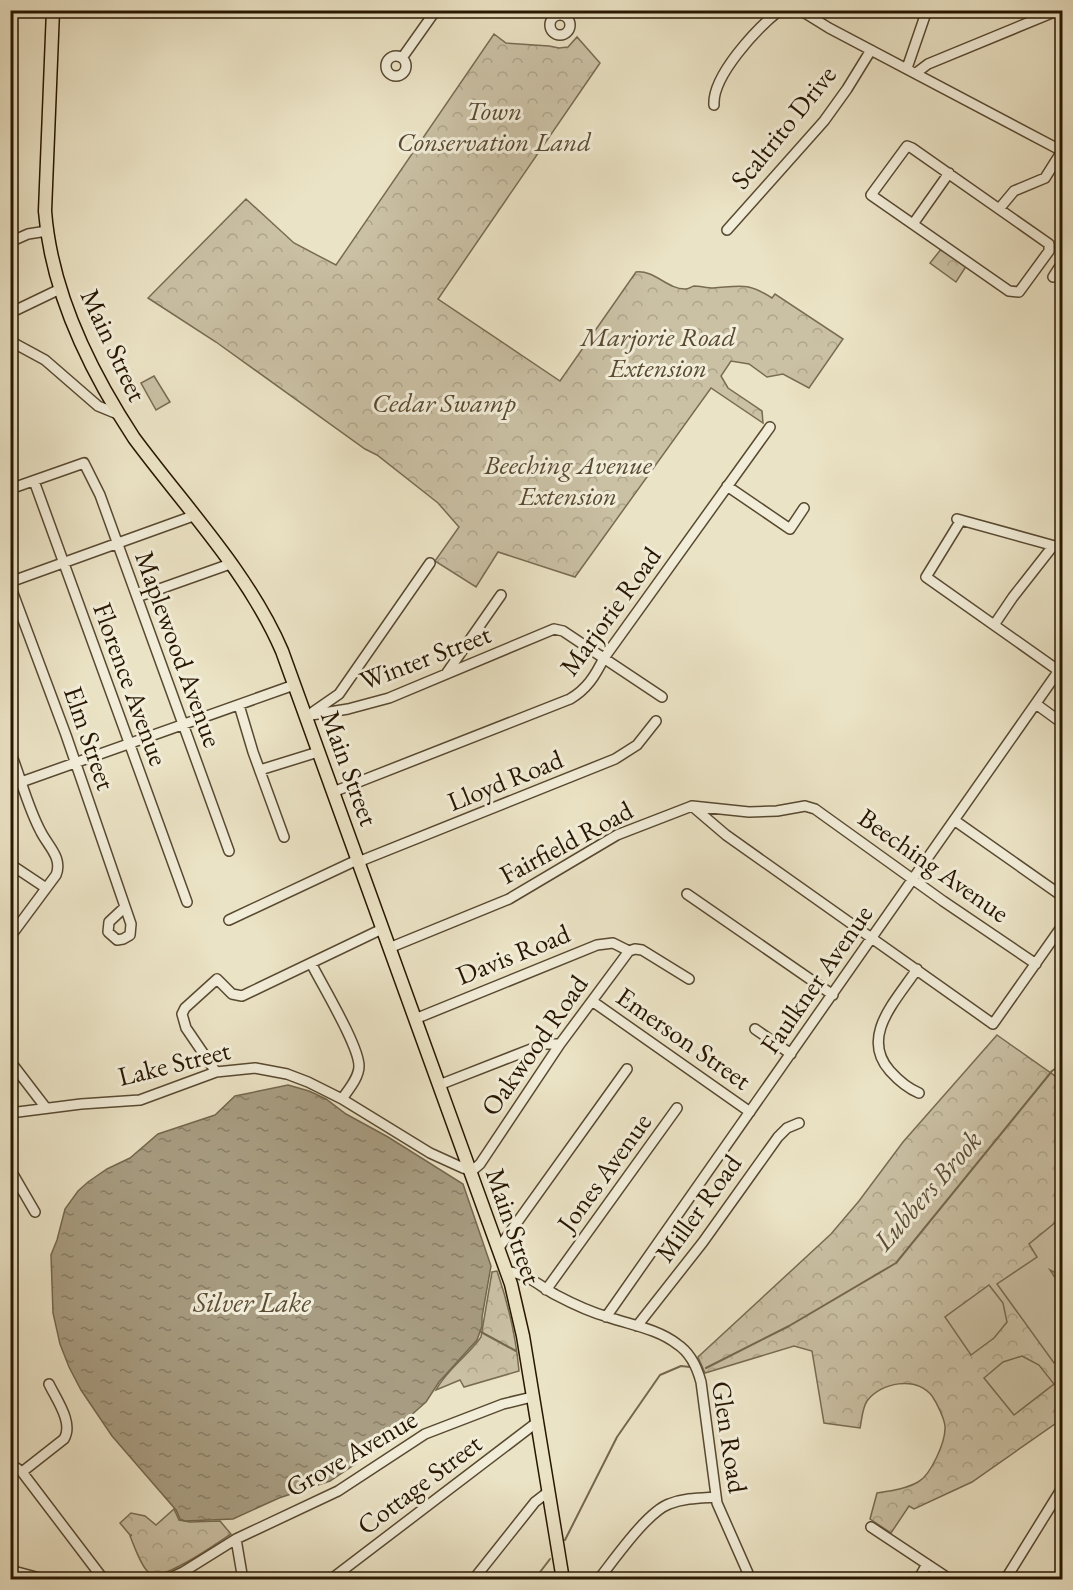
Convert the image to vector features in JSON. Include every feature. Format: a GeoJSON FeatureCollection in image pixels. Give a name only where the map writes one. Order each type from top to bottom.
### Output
{"type":"FeatureCollection","features":[{"type":"Feature","properties":{"kind":"main road","name":"Main Street"},"geometry":{"type":"LineString","coordinates":[[52,10],[46,185],[47,231],[60,290],[75,327],[120,415],[134,438],[230,564],[269,623],[294,685],[506,1272],[519,1317],[563,1580]]}},
{"type":"Feature","properties":{"kind":"street"},"geometry":{"type":"LineString","coordinates":[[402,58],[436,10]]}},
{"type":"Feature","properties":{"kind":"street"},"geometry":{"type":"LineString","coordinates":[[714,105],[713,94],[730,65],[760,27],[780,10]]}},
{"type":"Feature","properties":{"kind":"street"},"geometry":{"type":"LineString","coordinates":[[800,10],[1062,151],[1045,178],[1014,191],[999,209]]}},
{"type":"Feature","properties":{"kind":"street"},"geometry":{"type":"LineString","coordinates":[[907,68],[927,10]]}},
{"type":"Feature","properties":{"kind":"street"},"geometry":{"type":"LineString","coordinates":[[916,73],[928,64],[1059,10]]}},
{"type":"Feature","properties":{"kind":"street","name":"Scaltrito Drive"},"geometry":{"type":"LineString","coordinates":[[727,230],[824,121],[871,50]]}},
{"type":"Feature","properties":{"kind":"street"},"geometry":{"type":"LineString","coordinates":[[907,146],[949,173],[1050,246],[1022,289],[1016,293],[1009,291],[871,195],[907,146]]}},
{"type":"Feature","properties":{"kind":"street"},"geometry":{"type":"LineString","coordinates":[[913,224],[949,173]]}},
{"type":"Feature","properties":{"kind":"street"},"geometry":{"type":"LineString","coordinates":[[10,242],[28,234],[47,231]]}},
{"type":"Feature","properties":{"kind":"street"},"geometry":{"type":"LineString","coordinates":[[1053,277],[1062,263]]}},
{"type":"Feature","properties":{"kind":"street"},"geometry":{"type":"LineString","coordinates":[[10,313],[60,290]]}},
{"type":"Feature","properties":{"kind":"street"},"geometry":{"type":"LineString","coordinates":[[10,341],[45,360],[98,406],[120,415]]}},
{"type":"Feature","properties":{"kind":"street","name":"Marjorie Road"},"geometry":{"type":"LineString","coordinates":[[333,792],[570,699],[587,687],[604,658],[770,427]]}},
{"type":"Feature","properties":{"kind":"street","name":"Maplewood Avenue"},"geometry":{"type":"LineString","coordinates":[[34,481],[84,463],[97,487],[229,851]]}},
{"type":"Feature","properties":{"kind":"street"},"geometry":{"type":"LineString","coordinates":[[10,489],[34,481]]}},
{"type":"Feature","properties":{"kind":"street","name":"Florence Avenue"},"geometry":{"type":"LineString","coordinates":[[34,481],[188,902]]}},
{"type":"Feature","properties":{"kind":"street"},"geometry":{"type":"LineString","coordinates":[[727,486],[790,529],[804,508]]}},
{"type":"Feature","properties":{"kind":"street"},"geometry":{"type":"LineString","coordinates":[[10,584],[194,516]]}},
{"type":"Feature","properties":{"kind":"street"},"geometry":{"type":"LineString","coordinates":[[994,625],[1013,597],[1058,547],[958,519],[926,575],[963,605],[994,625],[1061,668]]}},
{"type":"Feature","properties":{"kind":"street"},"geometry":{"type":"LineString","coordinates":[[305,716],[320,709],[339,694],[430,563]]}},
{"type":"Feature","properties":{"kind":"street"},"geometry":{"type":"LineString","coordinates":[[136,597],[230,564]]}},
{"type":"Feature","properties":{"kind":"street","name":"Elm Street"},"geometry":{"type":"LineString","coordinates":[[10,584],[125,907]]}},
{"type":"Feature","properties":{"kind":"street"},"geometry":{"type":"LineString","coordinates":[[446,674],[501,595]]}},
{"type":"Feature","properties":{"kind":"street","name":"Winter Street"},"geometry":{"type":"LineString","coordinates":[[305,716],[377,702],[557,629],[604,658]]}},
{"type":"Feature","properties":{"kind":"street"},"geometry":{"type":"LineString","coordinates":[[604,658],[662,698]]}},
{"type":"Feature","properties":{"kind":"street","name":"Faulkner Avenue"},"geometry":{"type":"LineString","coordinates":[[606,1317],[1061,668]]}},
{"type":"Feature","properties":{"kind":"street"},"geometry":{"type":"LineString","coordinates":[[10,786],[294,685]]}},
{"type":"Feature","properties":{"kind":"street"},"geometry":{"type":"LineString","coordinates":[[1036,704],[1062,723]]}},
{"type":"Feature","properties":{"kind":"street"},"geometry":{"type":"LineString","coordinates":[[239,705],[284,837]]}},
{"type":"Feature","properties":{"kind":"street","name":"Lloyd Road"},"geometry":{"type":"LineString","coordinates":[[229,920],[358,861],[615,759],[637,745],[656,720]]}},
{"type":"Feature","properties":{"kind":"street"},"geometry":{"type":"LineString","coordinates":[[10,751],[37,824],[58,860],[58,871],[10,937]]}},
{"type":"Feature","properties":{"kind":"street"},"geometry":{"type":"LineString","coordinates":[[260,771],[318,752]]}},
{"type":"Feature","properties":{"kind":"street"},"geometry":{"type":"LineString","coordinates":[[692,806],[726,835],[993,1024],[1062,926]]}},
{"type":"Feature","properties":{"kind":"street","name":"Fairfield Road"},"geometry":{"type":"LineString","coordinates":[[389,948],[509,899],[616,835],[692,806],[749,812],[777,811],[805,806]]}},
{"type":"Feature","properties":{"kind":"street","name":"Beeching Avenue"},"geometry":{"type":"LineString","coordinates":[[805,806],[815,809],[1036,964]]}},
{"type":"Feature","properties":{"kind":"street"},"geometry":{"type":"LineString","coordinates":[[954,820],[1062,896]]}},
{"type":"Feature","properties":{"kind":"street"},"geometry":{"type":"LineString","coordinates":[[10,864],[46,888]]}},
{"type":"Feature","properties":{"kind":"street"},"geometry":{"type":"LineString","coordinates":[[687,894],[832,995]]}},
{"type":"Feature","properties":{"kind":"street"},"geometry":{"type":"LineString","coordinates":[[216,1072],[186,1028],[182,1014],[185,1008],[218,979],[232,994],[240,997],[382,929]]}},
{"type":"Feature","properties":{"kind":"street","name":"Davis Road"},"geometry":{"type":"LineString","coordinates":[[415,1018],[602,944],[613,943],[634,950],[689,979]]}},
{"type":"Feature","properties":{"kind":"street","name":"Oakwood Road"},"geometry":{"type":"LineString","coordinates":[[469,1170],[477,1168],[480,1164],[560,1044],[634,950]]}},
{"type":"Feature","properties":{"kind":"street"},"geometry":{"type":"LineString","coordinates":[[311,963],[359,1063],[356,1078],[342,1099]]}},
{"type":"Feature","properties":{"kind":"street"},"geometry":{"type":"LineString","coordinates":[[917,969],[883,1022],[877,1045],[878,1053],[888,1068],[908,1089],[919,1093]]}},
{"type":"Feature","properties":{"kind":"street","name":"Emerson Street"},"geometry":{"type":"LineString","coordinates":[[592,1001],[750,1112]]}},
{"type":"Feature","properties":{"kind":"street"},"geometry":{"type":"LineString","coordinates":[[755,1029],[791,1054]]}},
{"type":"Feature","properties":{"kind":"street"},"geometry":{"type":"LineString","coordinates":[[439,1085],[544,1044],[560,1044]]}},
{"type":"Feature","properties":{"kind":"street"},"geometry":{"type":"LineString","coordinates":[[10,1061],[46,1108]]}},
{"type":"Feature","properties":{"kind":"street","name":"Lake Street"},"geometry":{"type":"LineString","coordinates":[[10,1113],[148,1099],[216,1072],[245,1068],[278,1071],[297,1077],[342,1099],[419,1147],[469,1170]]}},
{"type":"Feature","properties":{"kind":"street"},"geometry":{"type":"LineString","coordinates":[[498,1249],[627,1069]]}},
{"type":"Feature","properties":{"kind":"street","name":"Jones Avenue"},"geometry":{"type":"LineString","coordinates":[[546,1290],[677,1108]]}},
{"type":"Feature","properties":{"kind":"street","name":"Miller Road"},"geometry":{"type":"LineString","coordinates":[[637,1326],[708,1234],[778,1137],[787,1128],[799,1123]]}},
{"type":"Feature","properties":{"kind":"street"},"geometry":{"type":"LineString","coordinates":[[10,1169],[35,1212]]}},
{"type":"Feature","properties":{"kind":"street","name":"Glen Road"},"geometry":{"type":"LineString","coordinates":[[506,1272],[520,1274],[546,1290],[606,1317],[659,1333],[689,1354],[700,1378],[707,1416],[716,1497],[723,1521],[751,1580]]}},
{"type":"Feature","properties":{"kind":"street"},"geometry":{"type":"LineString","coordinates":[[22,1472],[64,1439],[67,1434],[65,1419],[49,1384]]}},
{"type":"Feature","properties":{"kind":"street","name":"Grove Avenue"},"geometry":{"type":"LineString","coordinates":[[166,1580],[236,1539],[338,1491],[432,1431],[503,1404],[532,1397]]}},
{"type":"Feature","properties":{"kind":"street","name":"Cottage Street"},"geometry":{"type":"LineString","coordinates":[[330,1580],[536,1424]]}},
{"type":"Feature","properties":{"kind":"street"},"geometry":{"type":"LineString","coordinates":[[10,1462],[22,1472],[104,1580]]}},
{"type":"Feature","properties":{"kind":"street"},"geometry":{"type":"LineString","coordinates":[[1005,1580],[1062,1488]]}},
{"type":"Feature","properties":{"kind":"street"},"geometry":{"type":"LineString","coordinates":[[473,1580],[535,1502],[548,1492]]}},
{"type":"Feature","properties":{"kind":"street"},"geometry":{"type":"LineString","coordinates":[[598,1580],[644,1524],[661,1508],[682,1500],[716,1497]]}},
{"type":"Feature","properties":{"kind":"street"},"geometry":{"type":"LineString","coordinates":[[871,1527],[951,1580]]}},
{"type":"Feature","properties":{"kind":"street"},"geometry":{"type":"LineString","coordinates":[[236,1539],[243,1580]]}},
{"type":"Feature","properties":{"kind":"street"},"geometry":{"type":"LineString","coordinates":[[918,1580],[927,1564]]}},
{"type":"Feature","properties":{"kind":"street"},"geometry":{"type":"LineString","coordinates":[[10,1570],[47,1580]]}},
{"type":"Feature","properties":{"kind":"green space"},"geometry":{"type":"Polygon","coordinates":[[[494,34],[506,43],[559,48],[568,47],[577,37],[600,63],[438,299],[560,381],[636,272],[649,274],[679,288],[744,286],[756,289],[772,298],[775,294],[843,339],[809,388],[783,374],[767,377],[749,364],[731,361],[721,376],[728,388],[762,411],[763,423],[711,388],[575,577],[498,552],[476,587],[435,561],[459,527],[438,503],[377,455],[365,449],[216,342],[148,298],[246,199],[294,243],[336,265],[494,34]]]}},
{"type":"Feature","properties":{"kind":"green space"},"geometry":{"type":"Polygon","coordinates":[[[942,248],[967,265],[956,282],[930,263],[942,248]]]}},
{"type":"Feature","properties":{"kind":"green space"},"geometry":{"type":"Polygon","coordinates":[[[154,376],[170,402],[156,410],[141,383],[154,376]]]}},
{"type":"Feature","properties":{"kind":"green space"},"geometry":{"type":"Polygon","coordinates":[[[997,1035],[1062,1081],[1062,1419],[972,1482],[914,1509],[909,1506],[891,1533],[870,1519],[877,1493],[918,1482],[933,1465],[943,1440],[945,1426],[932,1396],[917,1386],[899,1384],[890,1386],[881,1389],[867,1401],[860,1428],[824,1423],[812,1351],[794,1346],[705,1373],[698,1357],[831,1234],[903,1142],[997,1035]]]}},
{"type":"Feature","properties":{"kind":"green space"},"geometry":{"type":"Polygon","coordinates":[[[1062,1217],[1062,1276],[1050,1270],[1062,1288],[1062,1356],[1054,1363],[997,1284],[1037,1257],[1029,1244],[1062,1217]]]}},
{"type":"Feature","properties":{"kind":"green space"},"geometry":{"type":"Polygon","coordinates":[[[497,1271],[511,1320],[519,1371],[464,1387],[460,1380],[436,1390],[481,1337],[492,1272],[497,1271]]]}},
{"type":"Feature","properties":{"kind":"green space"},"geometry":{"type":"Polygon","coordinates":[[[989,1285],[1003,1303],[1007,1322],[994,1338],[971,1355],[945,1317],[989,1285]]]}},
{"type":"Feature","properties":{"kind":"green space"},"geometry":{"type":"Polygon","coordinates":[[[1022,1356],[1039,1365],[1054,1384],[1014,1415],[984,1378],[1003,1362],[1022,1356]]]}},
{"type":"Feature","properties":{"kind":"green space"},"geometry":{"type":"Polygon","coordinates":[[[174,1509],[179,1520],[220,1521],[231,1534],[167,1572],[151,1574],[144,1568],[130,1536],[132,1535],[120,1523],[131,1513],[145,1516],[156,1525],[174,1509]]]}},
{"type":"Feature","properties":{"kind":"water","name":"Silver Lake"},"geometry":{"type":"Polygon","coordinates":[[[288,1085],[326,1099],[346,1114],[388,1137],[463,1184],[491,1266],[482,1326],[477,1340],[439,1382],[426,1402],[357,1463],[330,1481],[279,1498],[233,1519],[185,1521],[180,1519],[176,1510],[112,1436],[81,1390],[69,1367],[60,1344],[53,1313],[51,1255],[65,1209],[88,1182],[107,1169],[130,1158],[158,1134],[215,1115],[235,1096],[288,1085]]]}},
{"type":"Feature","properties":{"kind":"waterway","name":"Lubbers Brook"},"geometry":{"type":"LineString","coordinates":[[706,1368],[789,1326],[896,1263],[1052,1071],[1062,1064]]}},
{"type":"Feature","properties":{"kind":"waterway"},"geometry":{"type":"LineString","coordinates":[[481,1332],[516,1351]]}},
{"type":"Feature","properties":{"kind":"waterway","name":"Lubbers Brook"},"geometry":{"type":"LineString","coordinates":[[565,1540],[617,1437],[660,1375],[681,1366],[690,1367]]}},
{"type":"Feature","properties":{"kind":"waterway","name":"Lubbers Brook"},"geometry":{"type":"LineString","coordinates":[[534,1580],[550,1559]]}},
{"type":"Feature","properties":{"kind":"park label","name":"Town Conservation Land"},"geometry":{"type":"Point","coordinates":[494,126]}},
{"type":"Feature","properties":{"kind":"park label","name":"Marjorie Road Extension"},"geometry":{"type":"Point","coordinates":[658,352]}},
{"type":"Feature","properties":{"kind":"park label","name":"Cedar Swamp"},"geometry":{"type":"Point","coordinates":[444,402]}},
{"type":"Feature","properties":{"kind":"park label","name":"Beeching Avenue Extension"},"geometry":{"type":"Point","coordinates":[568,480]}}]}
